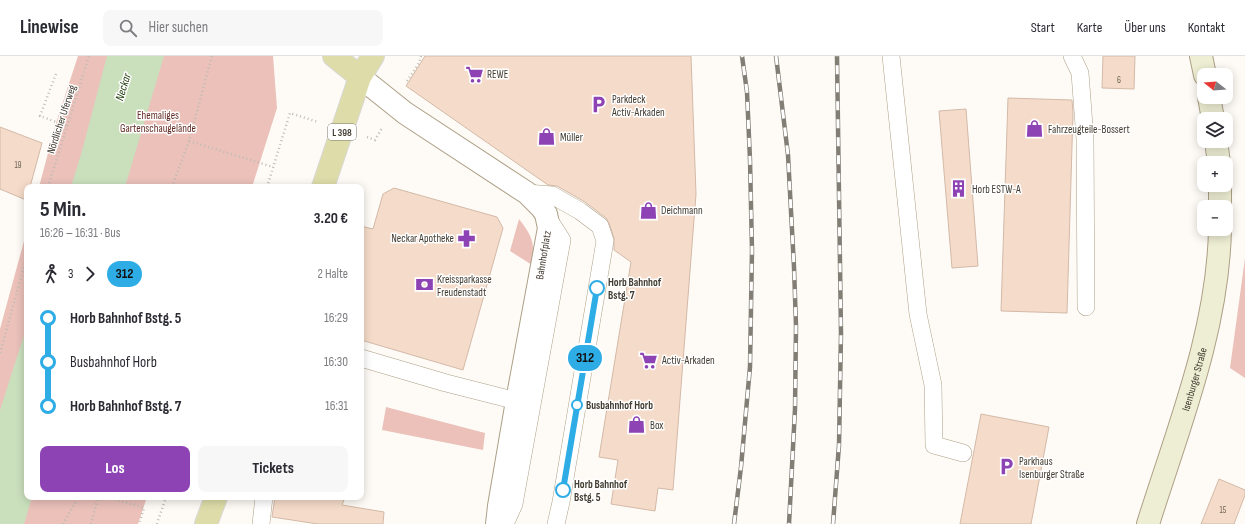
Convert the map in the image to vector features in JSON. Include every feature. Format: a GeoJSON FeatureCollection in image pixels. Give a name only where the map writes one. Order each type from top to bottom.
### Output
{"type":"FeatureCollection","features":[{"type":"Feature","properties":{"kind":"main road"},"geometry":{"type":"LineString","coordinates":[[334,56],[360,77],[373,56]]}},
{"type":"Feature","properties":{"kind":"main road","name":"L 398"},"geometry":{"type":"LineString","coordinates":[[324,184],[360,77]]}},
{"type":"Feature","properties":{"kind":"main road"},"geometry":{"type":"LineString","coordinates":[[206,524],[215,500]]}},
{"type":"Feature","properties":{"kind":"street"},"geometry":{"type":"LineString","coordinates":[[1201,56],[1204,68]]}},
{"type":"Feature","properties":{"kind":"street","name":"Bahnhofplatz"},"geometry":{"type":"LineString","coordinates":[[360,77],[393,105],[527,194],[542,208],[546,214],[549,228],[517,401],[499,506],[498,524]]}},
{"type":"Feature","properties":{"kind":"street","name":"Isenburger Straße"},"geometry":{"type":"LineString","coordinates":[[1148,524],[1194,383],[1207,331],[1216,282],[1219,236]]}},
{"type":"Feature","properties":{"kind":"lane"},"geometry":{"type":"LineString","coordinates":[[891,56],[918,314],[933,384],[934,445],[963,453]]}},
{"type":"Feature","properties":{"kind":"lane"},"geometry":{"type":"LineString","coordinates":[[1072,56],[1080,73],[1086,139],[1086,307]]}},
{"type":"Feature","properties":{"kind":"lane"},"geometry":{"type":"LineString","coordinates":[[527,194],[552,195],[580,211],[600,226],[605,241],[556,524]]}},
{"type":"Feature","properties":{"kind":"lane"},"geometry":{"type":"LineString","coordinates":[[505,524],[514,504],[562,240],[546,214]]}},
{"type":"Feature","properties":{"kind":"lane"},"geometry":{"type":"LineString","coordinates":[[364,359],[446,383],[517,401]]}},
{"type":"Feature","properties":{"kind":"lane"},"geometry":{"type":"LineString","coordinates":[[261,524],[264,500]]}},
{"type":"Feature","properties":{"kind":"path","name":"Nördlicher Uferweg"},"geometry":{"type":"LineString","coordinates":[[49,184],[90,56]]}},
{"type":"Feature","properties":{"kind":"path"},"geometry":{"type":"LineString","coordinates":[[173,184],[188,141],[212,56]]}},
{"type":"Feature","properties":{"kind":"path"},"geometry":{"type":"LineString","coordinates":[[56,74],[40,116],[67,126]]}},
{"type":"Feature","properties":{"kind":"path"},"geometry":{"type":"LineString","coordinates":[[268,184],[290,113],[376,140],[393,105]]}},
{"type":"Feature","properties":{"kind":"path"},"geometry":{"type":"LineString","coordinates":[[188,141],[273,167]]}},
{"type":"Feature","properties":{"kind":"path"},"geometry":{"type":"LineString","coordinates":[[0,353],[24,267]]}},
{"type":"Feature","properties":{"kind":"path"},"geometry":{"type":"LineString","coordinates":[[63,524],[78,500]]}},
{"type":"Feature","properties":{"kind":"path"},"geometry":{"type":"LineString","coordinates":[[91,524],[97,500]]}},
{"type":"Feature","properties":{"kind":"path"},"geometry":{"type":"LineString","coordinates":[[117,500],[144,508],[140,524]]}},
{"type":"Feature","properties":{"kind":"path"},"geometry":{"type":"LineString","coordinates":[[157,524],[165,500]]}},
{"type":"Feature","properties":{"kind":"green space","name":"Ehemaliges Gartenschaugelände"},"geometry":{"type":"Polygon","coordinates":[[[78,56],[273,56],[277,108],[253,184],[40,184],[56,123],[78,56]]]}},
{"type":"Feature","properties":{"kind":"green space"},"geometry":{"type":"Polygon","coordinates":[[[519,219],[532,240],[532,265],[510,251],[519,219]]]}},
{"type":"Feature","properties":{"kind":"green space"},"geometry":{"type":"Polygon","coordinates":[[[24,241],[24,500],[146,500],[138,524],[0,524],[0,329],[24,241]]]}},
{"type":"Feature","properties":{"kind":"green space"},"geometry":{"type":"Polygon","coordinates":[[[1245,258],[1245,378],[1230,368],[1245,258]]]}},
{"type":"Feature","properties":{"kind":"green space"},"geometry":{"type":"Polygon","coordinates":[[[386,407],[485,433],[483,450],[382,430],[386,407]]]}},
{"type":"Feature","properties":{"kind":"water","name":"Neckar"},"geometry":{"type":"Polygon","coordinates":[[[107,56],[164,56],[126,184],[72,184],[107,56]]]}},
{"type":"Feature","properties":{"kind":"water"},"geometry":{"type":"Polygon","coordinates":[[[24,335],[24,500],[31,500],[24,524],[0,524],[0,410],[24,335]]]}},
{"type":"Feature","properties":{"kind":"building","name":"Activ-Arkaden"},"geometry":{"type":"Polygon","coordinates":[[[425,56],[691,56],[696,194],[673,490],[658,488],[655,511],[611,504],[618,460],[599,457],[631,262],[614,250],[614,238],[606,218],[585,202],[557,186],[548,185],[406,86],[425,56]]]}},
{"type":"Feature","properties":{"kind":"building"},"geometry":{"type":"Polygon","coordinates":[[[1103,56],[1135,56],[1134,89],[1102,88],[1103,56]]]}},
{"type":"Feature","properties":{"kind":"building"},"geometry":{"type":"Polygon","coordinates":[[[1008,98],[1072,100],[1073,113],[1067,313],[1001,311],[1008,98]]]}},
{"type":"Feature","properties":{"kind":"building","name":"Horb ESTW-A"},"geometry":{"type":"Polygon","coordinates":[[[966,109],[978,266],[952,268],[939,111],[966,109]]]}},
{"type":"Feature","properties":{"kind":"building"},"geometry":{"type":"Polygon","coordinates":[[[0,127],[42,143],[31,184],[24,184],[24,199],[0,189],[0,127]]]}},
{"type":"Feature","properties":{"kind":"building","name":"Kreissparkasse Freudenstadt"},"geometry":{"type":"Polygon","coordinates":[[[394,188],[497,217],[503,228],[463,370],[364,341],[364,227],[373,229],[383,194],[394,188]]]}},
{"type":"Feature","properties":{"kind":"building","name":"Parkhaus Isenburger Straße"},"geometry":{"type":"Polygon","coordinates":[[[981,414],[1049,427],[1031,524],[960,524],[981,414]]]}},
{"type":"Feature","properties":{"kind":"building"},"geometry":{"type":"Polygon","coordinates":[[[1219,479],[1245,490],[1245,495],[1234,524],[1201,524],[1219,479]]]}},
{"type":"Feature","properties":{"kind":"building"},"geometry":{"type":"Polygon","coordinates":[[[275,500],[344,500],[342,505],[384,512],[383,524],[318,524],[272,517],[275,500]]]}},
{"type":"Feature","properties":{"kind":"railway"},"geometry":{"type":"LineString","coordinates":[[734,524],[750,367],[752,250],[750,160],[747,92],[742,56]]}},
{"type":"Feature","properties":{"kind":"railway"},"geometry":{"type":"LineString","coordinates":[[776,56],[788,155],[796,326],[795,409],[789,524]]}},
{"type":"Feature","properties":{"kind":"railway"},"geometry":{"type":"LineString","coordinates":[[833,524],[839,445],[841,333],[837,56]]}},
{"type":"Feature","properties":{"kind":"bus line","name":"312"},"geometry":{"type":"LineString","coordinates":[[563,490],[597,288]]}},
{"type":"Feature","properties":{"kind":"place","name":"REWE"},"geometry":{"type":"Point","coordinates":[474,74]}},
{"type":"Feature","properties":{"kind":"place","name":"Parkdeck Activ-Arkaden"},"geometry":{"type":"Point","coordinates":[599,105]}},
{"type":"Feature","properties":{"kind":"place","name":"Fahrzeugteile-Bossert"},"geometry":{"type":"Point","coordinates":[1035,129]}},
{"type":"Feature","properties":{"kind":"place","name":"Müller"},"geometry":{"type":"Point","coordinates":[547,137]}},
{"type":"Feature","properties":{"kind":"place","name":"Horb ESTW-A"},"geometry":{"type":"Point","coordinates":[959,189]}},
{"type":"Feature","properties":{"kind":"place","name":"Deichmann"},"geometry":{"type":"Point","coordinates":[648,210]}},
{"type":"Feature","properties":{"kind":"place","name":"Neckar Apotheke"},"geometry":{"type":"Point","coordinates":[467,238]}},
{"type":"Feature","properties":{"kind":"place","name":"Kreissparkasse Freudenstadt"},"geometry":{"type":"Point","coordinates":[424,285]}},
{"type":"Feature","properties":{"kind":"place","name":"Horb Bahnhof Bstg. 7"},"geometry":{"type":"Point","coordinates":[597,288]}},
{"type":"Feature","properties":{"kind":"place","name":"Activ-Arkaden"},"geometry":{"type":"Point","coordinates":[649,360]}},
{"type":"Feature","properties":{"kind":"place","name":"Busbahnhof Horb"},"geometry":{"type":"Point","coordinates":[577,405]}},
{"type":"Feature","properties":{"kind":"place","name":"Box"},"geometry":{"type":"Point","coordinates":[637,425]}},
{"type":"Feature","properties":{"kind":"place","name":"Parkhaus Isenburger Straße"},"geometry":{"type":"Point","coordinates":[1006,467]}},
{"type":"Feature","properties":{"kind":"place","name":"Horb Bahnhof Bstg. 5"},"geometry":{"type":"Point","coordinates":[563,490]}}]}
